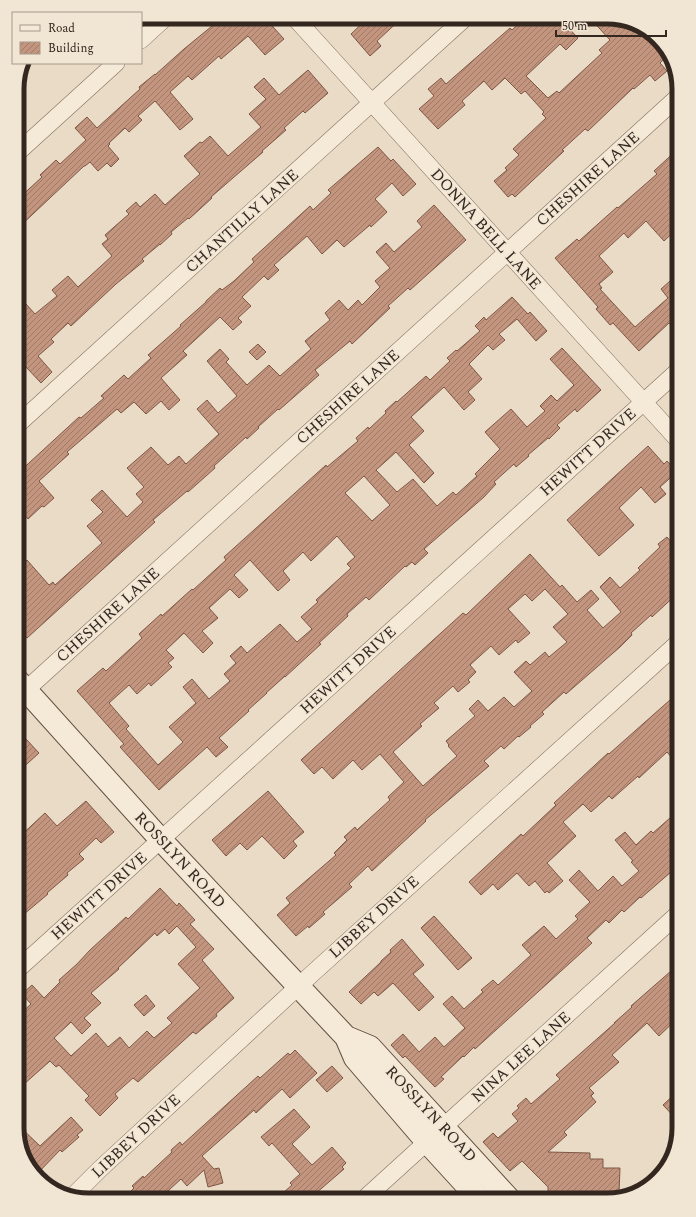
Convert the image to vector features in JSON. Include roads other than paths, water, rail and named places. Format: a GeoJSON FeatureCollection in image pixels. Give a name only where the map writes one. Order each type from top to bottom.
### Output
{"type":"FeatureCollection","features":[{"type":"Feature","properties":{"kind":"street"},"geometry":{"type":"LineString","coordinates":[[142,39],[158,24]]}},
{"type":"Feature","properties":{"kind":"street","name":"DONNA BELL LANE"},"geometry":{"type":"LineString","coordinates":[[300,24],[672,433]]}},
{"type":"Feature","properties":{"kind":"street","name":"CHANTILLY LANE"},"geometry":{"type":"LineString","coordinates":[[24,419],[458,24]]}},
{"type":"Feature","properties":{"kind":"street"},"geometry":{"type":"LineString","coordinates":[[24,147],[115,64]]}},
{"type":"Feature","properties":{"kind":"street","name":"CHESHIRE LANE"},"geometry":{"type":"LineString","coordinates":[[24,686],[672,102]]}},
{"type":"Feature","properties":{"kind":"street","name":"HEWITT DRIVE"},"geometry":{"type":"LineString","coordinates":[[24,964],[672,376]]}},
{"type":"Feature","properties":{"kind":"street","name":"LIBBEY DRIVE"},"geometry":{"type":"LineString","coordinates":[[77,1192],[100,1169],[298,987],[672,648]]}},
{"type":"Feature","properties":{"kind":"street","name":"ROSSLYN ROAD"},"geometry":{"type":"LineString","coordinates":[[24,694],[346,1037],[356,1058],[427,1142],[474,1193]]}},
{"type":"Feature","properties":{"kind":"street","name":"NINA LEE LANE"},"geometry":{"type":"LineString","coordinates":[[371,1193],[672,920]]}},
{"type":"Feature","properties":{"kind":"street","name":"ROSSLYN ROAD"},"geometry":{"type":"LineString","coordinates":[[346,1037],[370,1047],[504,1193]]}}]}
